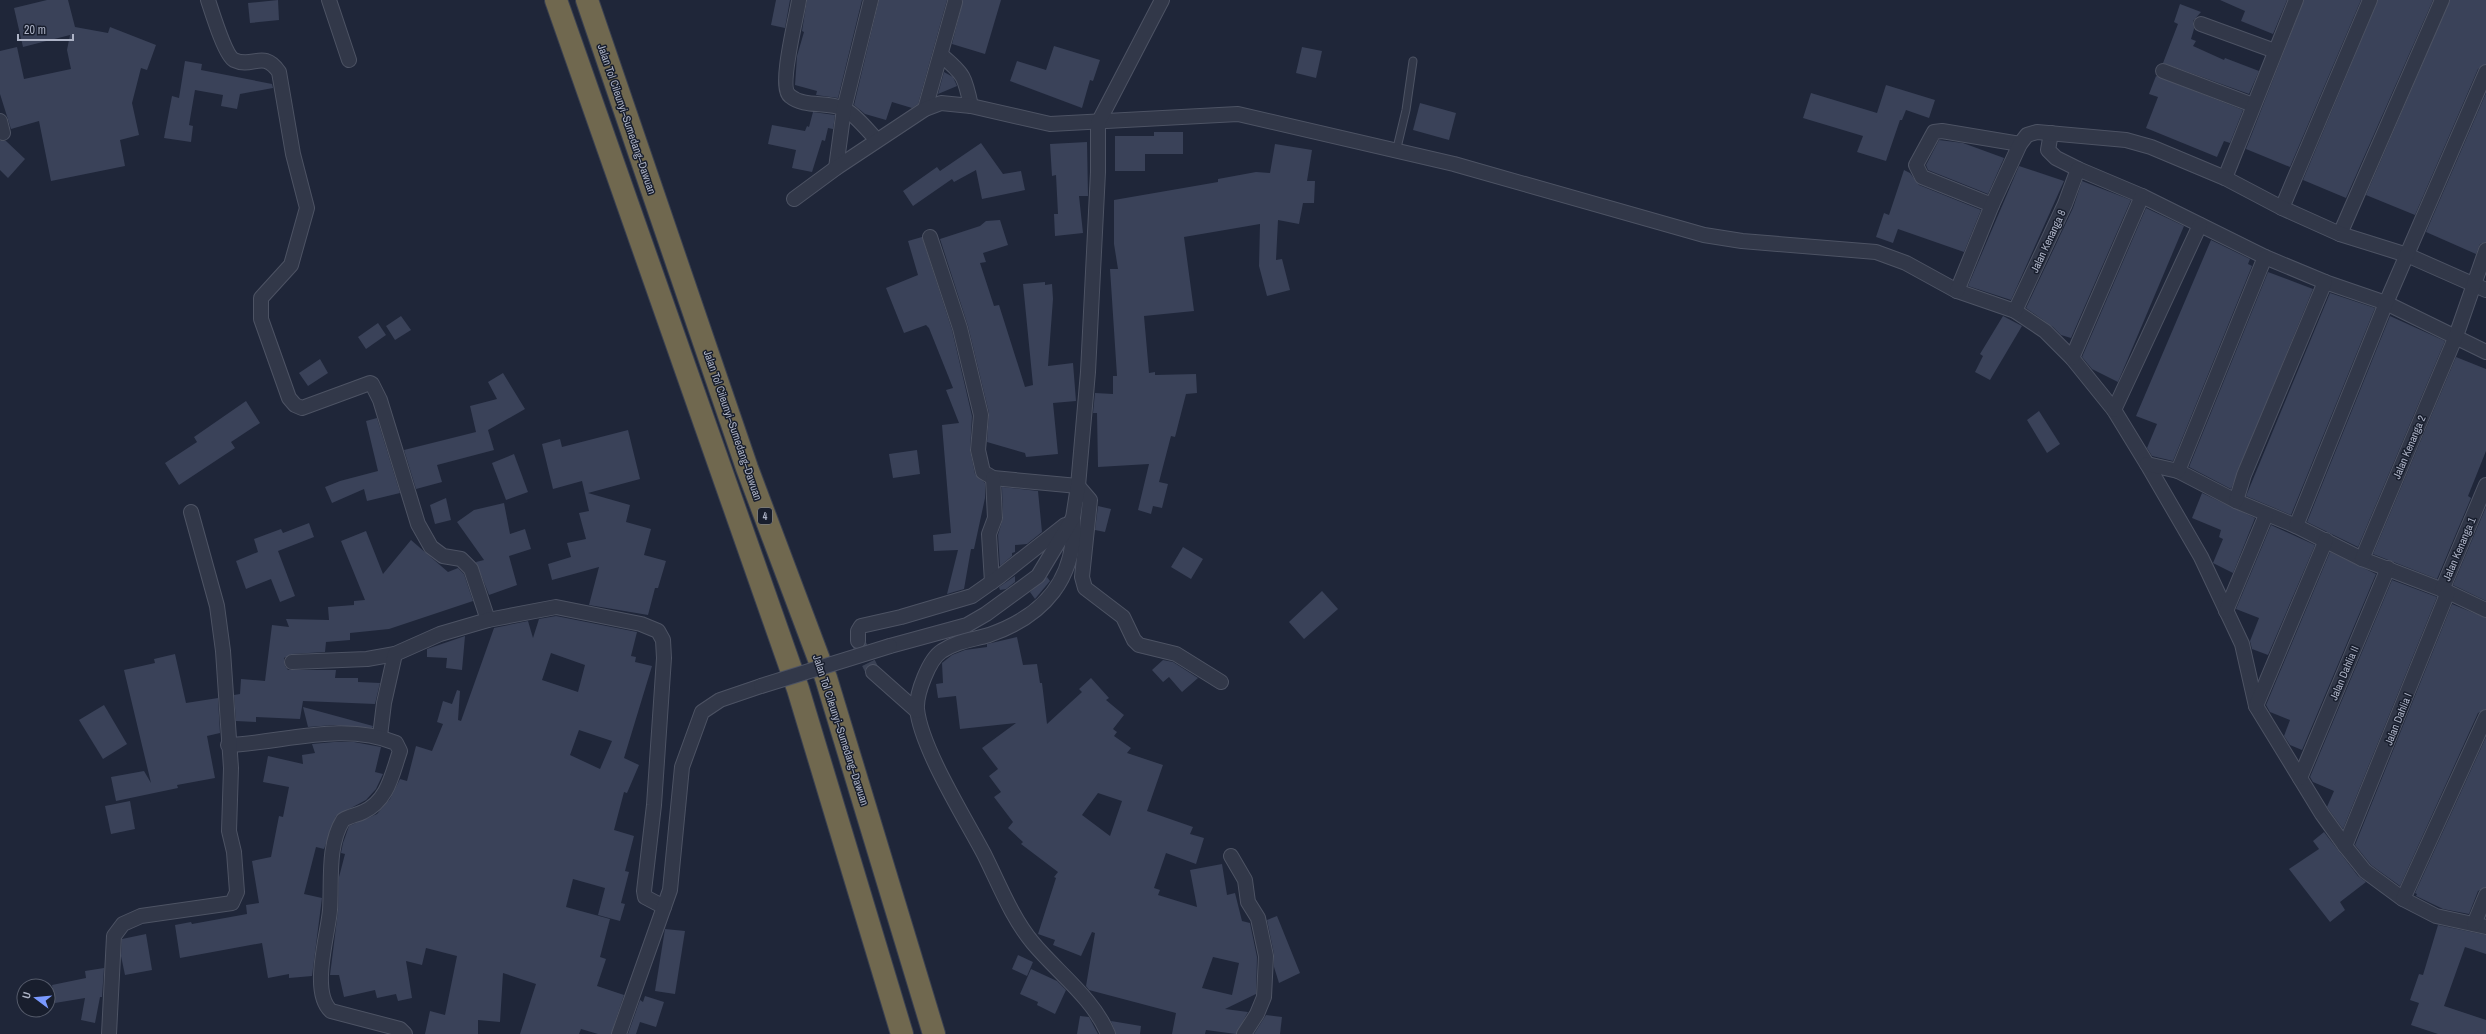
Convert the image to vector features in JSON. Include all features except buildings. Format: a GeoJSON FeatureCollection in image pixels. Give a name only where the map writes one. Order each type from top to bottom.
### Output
{"type":"FeatureCollection","features":[{"type":"Feature","properties":{"kind":"highway"},"geometry":{"type":"LineString","coordinates":[[556,0],[798,689],[902,1034]]}},
{"type":"Feature","properties":{"kind":"highway","name":"Jalan Tol Cileunyi–Sumedang–Dawuan"},"geometry":{"type":"LineString","coordinates":[[587,0],[747,468],[826,678],[934,1034]]}},
{"type":"Feature","properties":{"kind":"street"},"geometry":{"type":"LineString","coordinates":[[208,0],[228,52],[234,60],[243,62],[262,59],[272,62],[279,72],[293,154],[306,208],[291,266],[261,298],[260,306],[261,319],[289,398],[294,405],[302,408],[370,383],[372,384],[380,400],[418,524],[431,547],[443,556],[461,559],[471,569],[488,620]]}},
{"type":"Feature","properties":{"kind":"street"},"geometry":{"type":"LineString","coordinates":[[329,0],[349,60]]}},
{"type":"Feature","properties":{"kind":"street"},"geometry":{"type":"LineString","coordinates":[[799,0],[786,75],[786,90],[790,96],[803,101],[844,108],[877,140]]}},
{"type":"Feature","properties":{"kind":"street"},"geometry":{"type":"LineString","coordinates":[[836,168],[844,108],[871,0]]}},
{"type":"Feature","properties":{"kind":"street"},"geometry":{"type":"LineString","coordinates":[[1108,1034],[1102,1020],[1058,967],[1033,943],[1014,914],[927,742],[917,711],[917,697],[938,654],[953,644],[1004,629],[1034,612],[1048,600],[1065,574],[1071,559],[1073,544],[1073,518],[1078,486],[1088,372],[1098,172],[1098,123],[1162,0]]}},
{"type":"Feature","properties":{"kind":"street"},"geometry":{"type":"LineString","coordinates":[[2225,178],[2296,0]]}},
{"type":"Feature","properties":{"kind":"street"},"geometry":{"type":"LineString","coordinates":[[2282,208],[2370,0]]}},
{"type":"Feature","properties":{"kind":"street"},"geometry":{"type":"LineString","coordinates":[[2340,234],[2442,0]]}},
{"type":"Feature","properties":{"kind":"street"},"geometry":{"type":"LineString","coordinates":[[925,109],[955,2]]}},
{"type":"Feature","properties":{"kind":"street"},"geometry":{"type":"LineString","coordinates":[[2202,24],[2275,51]]}},
{"type":"Feature","properties":{"kind":"street"},"geometry":{"type":"LineString","coordinates":[[941,55],[961,72],[967,85],[971,106]]}},
{"type":"Feature","properties":{"kind":"street"},"geometry":{"type":"LineString","coordinates":[[2163,71],[2253,105]]}},
{"type":"Feature","properties":{"kind":"street"},"geometry":{"type":"LineString","coordinates":[[2296,526],[2386,303],[2486,72]]}},
{"type":"Feature","properties":{"kind":"street"},"geometry":{"type":"LineString","coordinates":[[794,199],[877,140],[925,109],[941,104],[971,106],[1050,124],[1098,123],[1238,114],[1396,152],[1454,164],[1704,235],[1742,241],[1876,252],[1906,263],[1957,291],[2015,311],[2045,332],[2072,358],[2114,410],[2201,557],[2242,644],[2256,706],[2300,778],[2345,846],[2365,871],[2403,898],[2436,916],[2480,926],[2486,895]]}},
{"type":"Feature","properties":{"kind":"street"},"geometry":{"type":"LineString","coordinates":[[1992,205],[1922,177],[1916,165],[1917,161],[1934,132],[1942,131],[2020,144]]}},
{"type":"Feature","properties":{"kind":"street"},"geometry":{"type":"LineString","coordinates":[[1957,291],[1992,205],[2020,144],[2027,135],[2037,132],[2126,140],[2151,147],[2225,178],[2282,208],[2340,234],[2407,255],[2486,290]]}},
{"type":"Feature","properties":{"kind":"street"},"geometry":{"type":"LineString","coordinates":[[2051,133],[2048,150],[2056,158],[2142,196],[2264,257],[2325,282],[2386,303],[2486,352]]}},
{"type":"Feature","properties":{"kind":"street","name":"Jalan Kenanga 8"},"geometry":{"type":"LineString","coordinates":[[2015,311],[2066,204],[2078,169]]}},
{"type":"Feature","properties":{"kind":"street"},"geometry":{"type":"LineString","coordinates":[[2072,358],[2142,196]]}},
{"type":"Feature","properties":{"kind":"street"},"geometry":{"type":"LineString","coordinates":[[2114,410],[2200,225]]}},
{"type":"Feature","properties":{"kind":"street"},"geometry":{"type":"LineString","coordinates":[[930,237],[960,328],[981,415],[978,450],[982,472],[993,478],[1078,486],[1090,500],[1082,577],[1085,588],[1123,617],[1134,640],[1139,645],[1176,654],[1221,682]]}},
{"type":"Feature","properties":{"kind":"street","name":"Jalan Kenanga 2"},"geometry":{"type":"LineString","coordinates":[[2362,559],[2456,336],[2472,284],[2486,250]]}},
{"type":"Feature","properties":{"kind":"street"},"geometry":{"type":"LineString","coordinates":[[2178,471],[2264,257]]}},
{"type":"Feature","properties":{"kind":"street"},"geometry":{"type":"LineString","coordinates":[[2236,501],[2244,475],[2325,282]]}},
{"type":"Feature","properties":{"kind":"street"},"geometry":{"type":"LineString","coordinates":[[2147,464],[2178,471],[2236,501],[2266,515],[2296,526],[2362,559],[2445,591],[2486,610]]}},
{"type":"Feature","properties":{"kind":"street"},"geometry":{"type":"LineString","coordinates":[[992,582],[989,534],[995,518],[993,478]]}},
{"type":"Feature","properties":{"kind":"street","name":"Jalan Kenanga 1"},"geometry":{"type":"LineString","coordinates":[[2445,591],[2486,485]]}},
{"type":"Feature","properties":{"kind":"street"},"geometry":{"type":"LineString","coordinates":[[110,1034],[114,936],[123,924],[141,916],[232,903],[237,892],[234,852],[229,831],[231,768],[228,745],[223,651],[217,606],[190,512]]}},
{"type":"Feature","properties":{"kind":"street"},"geometry":{"type":"LineString","coordinates":[[2226,611],[2266,515]]}},
{"type":"Feature","properties":{"kind":"street"},"geometry":{"type":"LineString","coordinates":[[858,641],[858,631],[861,626],[901,617],[972,596],[1073,518]]}},
{"type":"Feature","properties":{"kind":"street"},"geometry":{"type":"LineString","coordinates":[[619,1034],[670,890],[682,767],[702,712],[720,700],[761,686],[890,646],[967,625],[986,614],[1038,576],[1073,518]]}},
{"type":"Feature","properties":{"kind":"street"},"geometry":{"type":"LineString","coordinates":[[2256,706],[2326,540]]}},
{"type":"Feature","properties":{"kind":"street","name":"Jalan Dahlia II"},"geometry":{"type":"LineString","coordinates":[[2300,778],[2388,568]]}},
{"type":"Feature","properties":{"kind":"street","name":"Jalan Dahlia I"},"geometry":{"type":"LineString","coordinates":[[2345,846],[2445,591]]}},
{"type":"Feature","properties":{"kind":"street"},"geometry":{"type":"LineString","coordinates":[[292,662],[367,659],[395,654],[440,634],[488,620],[556,606],[641,624],[658,631],[663,640],[664,658],[654,805],[645,897],[664,907]]}},
{"type":"Feature","properties":{"kind":"street"},"geometry":{"type":"LineString","coordinates":[[380,736],[384,703],[395,654]]}},
{"type":"Feature","properties":{"kind":"street"},"geometry":{"type":"LineString","coordinates":[[873,672],[917,711]]}},
{"type":"Feature","properties":{"kind":"street"},"geometry":{"type":"LineString","coordinates":[[2403,898],[2486,716]]}},
{"type":"Feature","properties":{"kind":"street"},"geometry":{"type":"LineString","coordinates":[[228,745],[259,744],[319,734],[347,733],[380,736],[396,743],[400,751],[387,789],[377,803],[363,812],[343,820],[338,831],[331,867],[330,911],[323,950],[321,979],[326,1006],[331,1011],[400,1029],[405,1034]]}},
{"type":"Feature","properties":{"kind":"street"},"geometry":{"type":"LineString","coordinates":[[654,805],[677,806]]}},
{"type":"Feature","properties":{"kind":"street"},"geometry":{"type":"LineString","coordinates":[[1231,856],[1245,880],[1248,902],[1258,918],[1266,956],[1264,997],[1257,1014],[1244,1034]]}},
{"type":"Feature","properties":{"kind":"lane"},"geometry":{"type":"LineString","coordinates":[[1396,152],[1406,110],[1412,61]]}},
{"type":"Feature","properties":{"kind":"tunnel"},"geometry":{"type":"LineString","coordinates":[[859,644],[873,672]]}}]}
